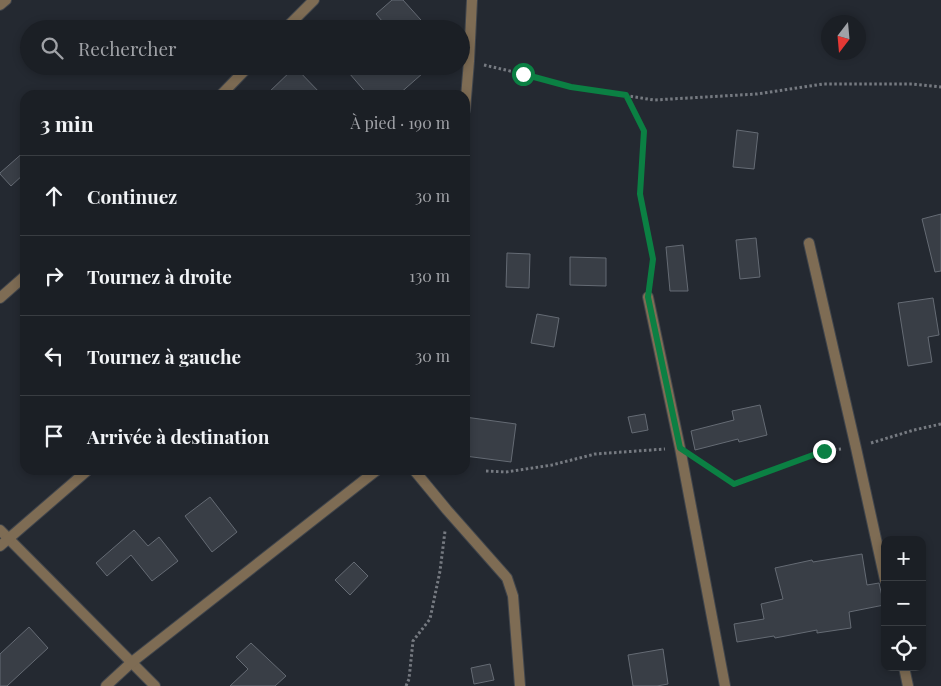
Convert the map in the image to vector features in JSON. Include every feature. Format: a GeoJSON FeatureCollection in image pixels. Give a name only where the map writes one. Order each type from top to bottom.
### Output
{"type":"FeatureCollection","features":[{"type":"Feature","properties":{"kind":"street"},"geometry":{"type":"LineString","coordinates":[[0,5],[6,0]]}},
{"type":"Feature","properties":{"kind":"street"},"geometry":{"type":"LineString","coordinates":[[294,20],[314,0]]}},
{"type":"Feature","properties":{"kind":"street"},"geometry":{"type":"LineString","coordinates":[[470,41],[472,0]]}},
{"type":"Feature","properties":{"kind":"street"},"geometry":{"type":"LineString","coordinates":[[225,90],[240,75]]}},
{"type":"Feature","properties":{"kind":"street"},"geometry":{"type":"LineString","coordinates":[[467,90],[468,75]]}},
{"type":"Feature","properties":{"kind":"street"},"geometry":{"type":"LineString","coordinates":[[809,242],[881,562]]}},
{"type":"Feature","properties":{"kind":"street"},"geometry":{"type":"LineString","coordinates":[[0,298],[20,280]]}},
{"type":"Feature","properties":{"kind":"street"},"geometry":{"type":"LineString","coordinates":[[648,297],[680,448],[725,686]]}},
{"type":"Feature","properties":{"kind":"street"},"geometry":{"type":"LineString","coordinates":[[0,546],[82,475]]}},
{"type":"Feature","properties":{"kind":"street"},"geometry":{"type":"LineString","coordinates":[[106,686],[132,662],[370,475]]}},
{"type":"Feature","properties":{"kind":"street"},"geometry":{"type":"LineString","coordinates":[[418,475],[506,578],[513,596],[520,686]]}},
{"type":"Feature","properties":{"kind":"street"},"geometry":{"type":"LineString","coordinates":[[0,530],[154,686]]}},
{"type":"Feature","properties":{"kind":"street"},"geometry":{"type":"LineString","coordinates":[[905,671],[908,686]]}},
{"type":"Feature","properties":{"kind":"path"},"geometry":{"type":"LineString","coordinates":[[470,61],[571,87],[654,100],[757,94],[823,84],[912,84],[941,87]]}},
{"type":"Feature","properties":{"kind":"path"},"geometry":{"type":"LineString","coordinates":[[626,95],[644,131],[640,194],[653,259],[648,297]]}},
{"type":"Feature","properties":{"kind":"path"},"geometry":{"type":"LineString","coordinates":[[486,471],[506,472],[552,465],[595,454],[680,448],[734,484],[824,451],[856,448],[914,430],[941,424]]}},
{"type":"Feature","properties":{"kind":"path"},"geometry":{"type":"LineString","coordinates":[[406,686],[409,679],[413,641],[430,619],[440,571],[447,510]]}},
{"type":"Feature","properties":{"kind":"building"},"geometry":{"type":"Polygon","coordinates":[[[392,0],[403,0],[421,20],[381,20],[376,14],[392,0]]]}},
{"type":"Feature","properties":{"kind":"building"},"geometry":{"type":"Polygon","coordinates":[[[287,75],[303,75],[317,90],[271,90],[287,75]]]}},
{"type":"Feature","properties":{"kind":"building"},"geometry":{"type":"Polygon","coordinates":[[[351,75],[421,75],[404,90],[364,90],[351,75]]]}},
{"type":"Feature","properties":{"kind":"building"},"geometry":{"type":"Polygon","coordinates":[[[737,130],[758,133],[754,169],[733,167],[737,130]]]}},
{"type":"Feature","properties":{"kind":"building"},"geometry":{"type":"Polygon","coordinates":[[[20,155],[20,178],[11,186],[0,173],[20,155]]]}},
{"type":"Feature","properties":{"kind":"building"},"geometry":{"type":"Polygon","coordinates":[[[941,214],[941,271],[935,272],[922,219],[941,214]]]}},
{"type":"Feature","properties":{"kind":"building"},"geometry":{"type":"Polygon","coordinates":[[[756,238],[760,277],[740,279],[736,240],[756,238]]]}},
{"type":"Feature","properties":{"kind":"building"},"geometry":{"type":"Polygon","coordinates":[[[683,245],[688,291],[670,291],[666,247],[683,245]]]}},
{"type":"Feature","properties":{"kind":"building"},"geometry":{"type":"Polygon","coordinates":[[[507,253],[530,254],[529,288],[506,287],[507,253]]]}},
{"type":"Feature","properties":{"kind":"building"},"geometry":{"type":"Polygon","coordinates":[[[570,257],[606,258],[606,286],[570,285],[570,257]]]}},
{"type":"Feature","properties":{"kind":"building"},"geometry":{"type":"Polygon","coordinates":[[[933,298],[939,335],[928,337],[932,362],[908,366],[898,303],[933,298]]]}},
{"type":"Feature","properties":{"kind":"building"},"geometry":{"type":"Polygon","coordinates":[[[537,314],[559,318],[554,347],[531,343],[537,314]]]}},
{"type":"Feature","properties":{"kind":"building"},"geometry":{"type":"Polygon","coordinates":[[[760,405],[767,435],[739,442],[738,439],[695,450],[691,431],[734,420],[732,411],[760,405]]]}},
{"type":"Feature","properties":{"kind":"building"},"geometry":{"type":"Polygon","coordinates":[[[645,414],[648,430],[632,433],[628,417],[645,414]]]}},
{"type":"Feature","properties":{"kind":"building"},"geometry":{"type":"Polygon","coordinates":[[[470,418],[516,424],[511,462],[470,457],[470,418]]]}},
{"type":"Feature","properties":{"kind":"building"},"geometry":{"type":"Polygon","coordinates":[[[210,497],[237,532],[212,552],[185,516],[210,497]]]}},
{"type":"Feature","properties":{"kind":"building"},"geometry":{"type":"Polygon","coordinates":[[[134,530],[148,546],[159,537],[178,561],[152,581],[131,555],[107,576],[96,563],[134,530]]]}},
{"type":"Feature","properties":{"kind":"building"},"geometry":{"type":"Polygon","coordinates":[[[862,554],[867,585],[879,583],[881,606],[849,612],[851,628],[817,633],[817,630],[775,638],[774,636],[737,642],[734,624],[764,619],[761,604],[783,599],[775,568],[812,560],[813,562],[862,554]]]}},
{"type":"Feature","properties":{"kind":"building"},"geometry":{"type":"Polygon","coordinates":[[[354,562],[368,576],[350,595],[335,580],[354,562]]]}},
{"type":"Feature","properties":{"kind":"building"},"geometry":{"type":"Polygon","coordinates":[[[29,627],[48,648],[7,686],[0,686],[0,654],[29,627]]]}},
{"type":"Feature","properties":{"kind":"building"},"geometry":{"type":"Polygon","coordinates":[[[251,643],[286,676],[275,686],[230,686],[248,669],[236,657],[251,643]]]}},
{"type":"Feature","properties":{"kind":"building"},"geometry":{"type":"Polygon","coordinates":[[[663,649],[668,684],[633,686],[628,655],[663,649]]]}},
{"type":"Feature","properties":{"kind":"building"},"geometry":{"type":"Polygon","coordinates":[[[490,664],[494,680],[474,684],[471,668],[490,664]]]}},
{"type":"Feature","properties":{"kind":"route"},"geometry":{"type":"LineString","coordinates":[[523,74],[571,87],[626,95],[644,131],[640,194],[653,259],[648,297],[680,448],[734,484],[824,451]]}}]}
